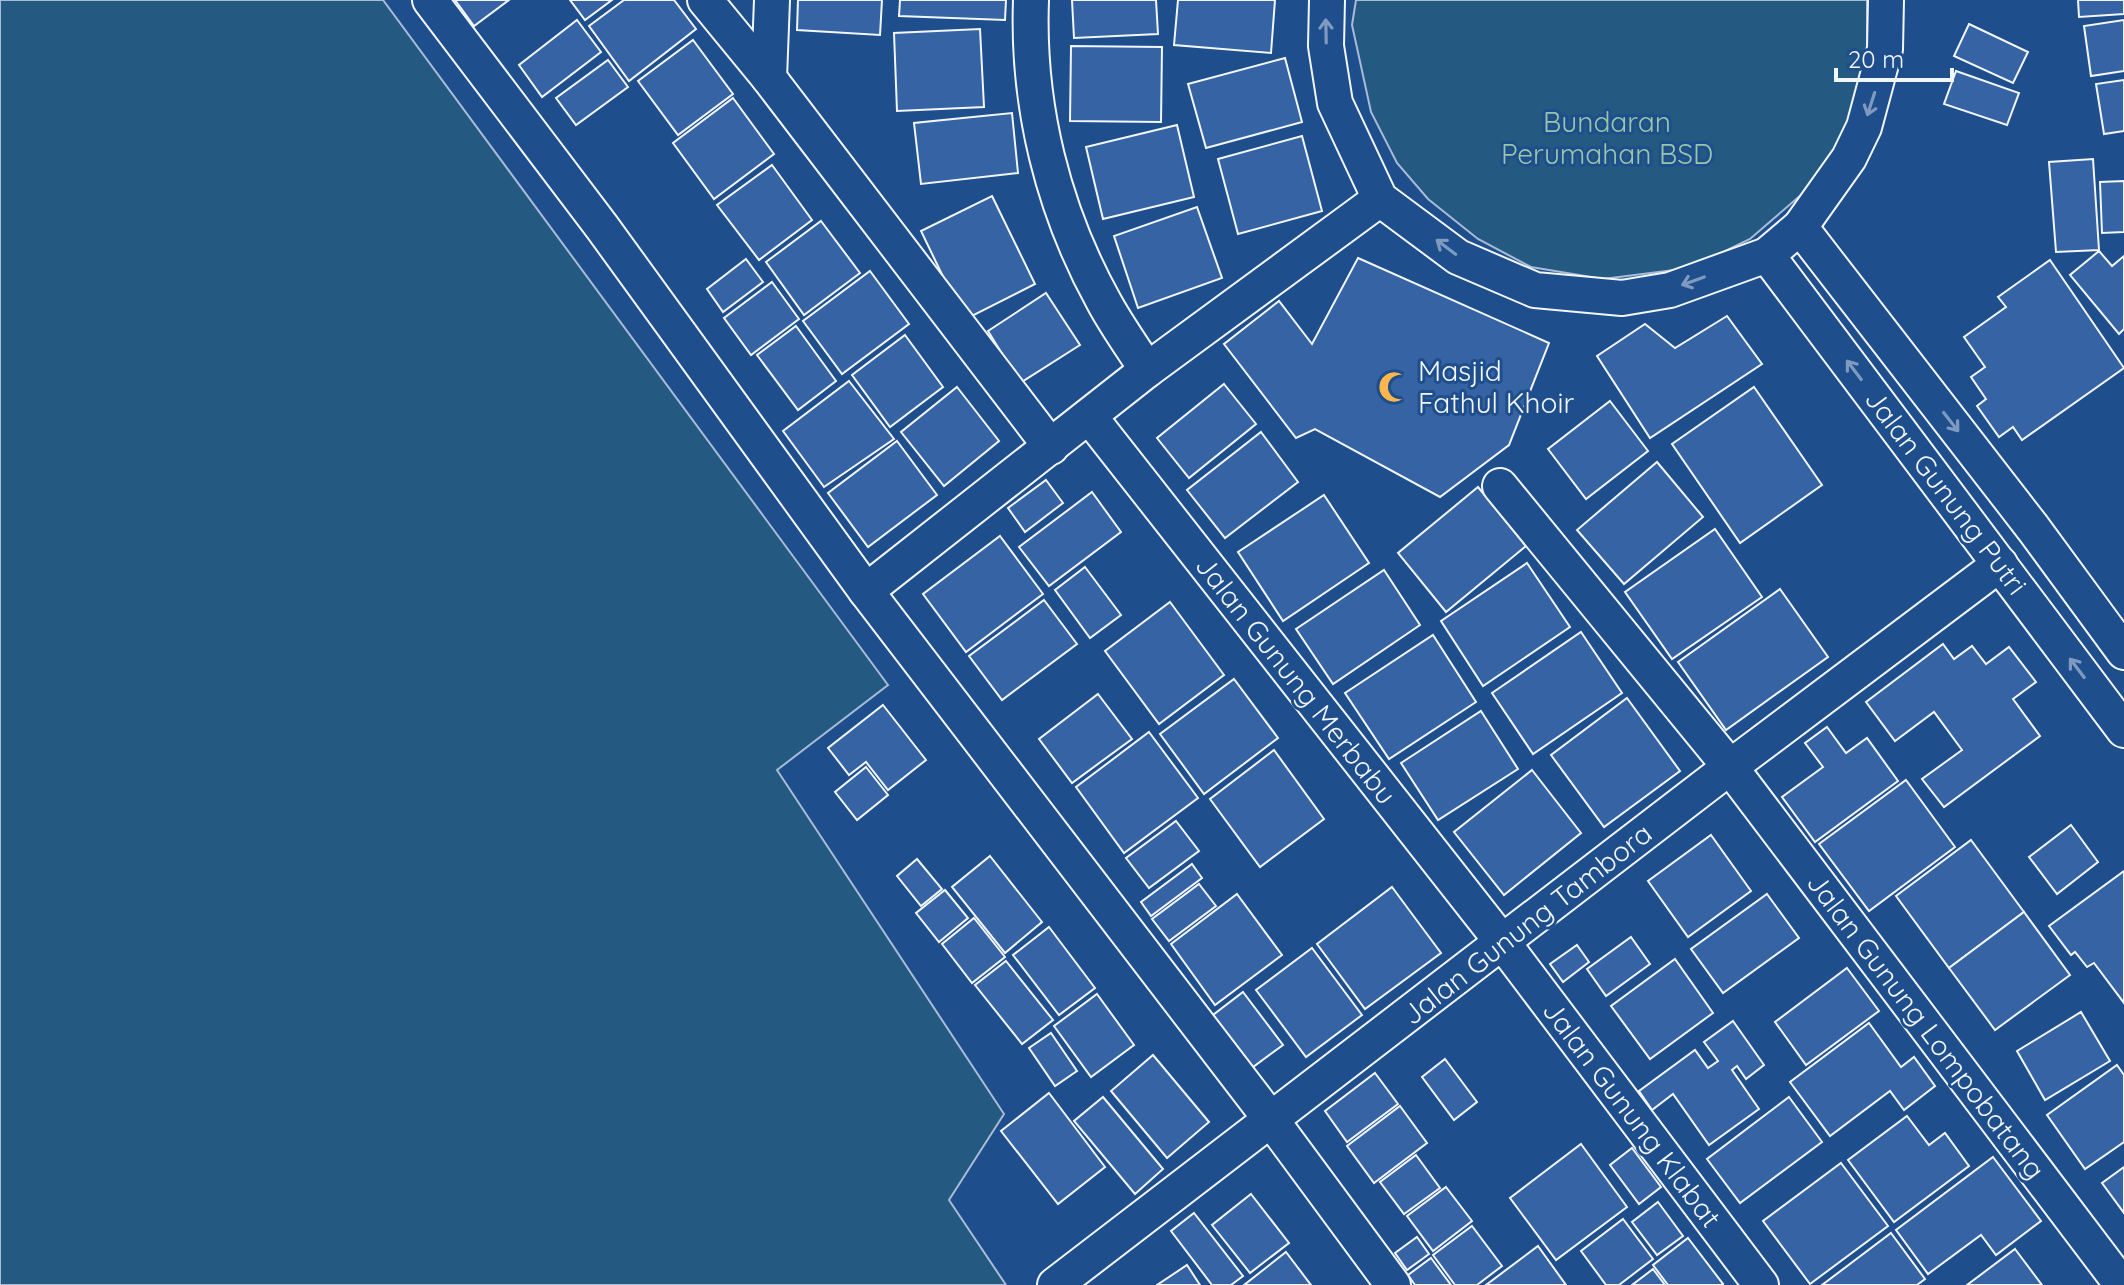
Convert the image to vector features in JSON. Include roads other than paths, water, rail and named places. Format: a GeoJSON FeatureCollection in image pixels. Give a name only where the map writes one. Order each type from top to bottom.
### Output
{"type":"FeatureCollection","features":[{"type":"Feature","properties":{"kind":"street"},"geometry":{"type":"LineString","coordinates":[[430,0],[602,227],[866,591],[1272,1121],[1393,1285]]}},
{"type":"Feature","properties":{"kind":"street"},"geometry":{"type":"LineString","coordinates":[[705,0],[769,78],[1051,447]]}},
{"type":"Feature","properties":{"kind":"street"},"geometry":{"type":"LineString","coordinates":[[769,78],[772,0]]}},
{"type":"Feature","properties":{"kind":"street"},"geometry":{"type":"LineString","coordinates":[[1031,0],[1038,123],[1057,197],[1104,303],[1147,370]]}},
{"type":"Feature","properties":{"kind":"street"},"geometry":{"type":"LineString","coordinates":[[1327,0],[1326,46],[1335,103],[1380,199],[1458,257],[1535,290],[1622,298],[1670,290],[1767,255],[1800,227],[1849,158],[1864,127],[1885,49],[1886,0]]}},
{"type":"Feature","properties":{"kind":"street"},"geometry":{"type":"LineString","coordinates":[[866,591],[1147,370],[1380,199]]}},
{"type":"Feature","properties":{"kind":"street","name":"Jalan Gunung Putri"},"geometry":{"type":"LineString","coordinates":[[1800,227],[2023,515],[2124,652]]}},
{"type":"Feature","properties":{"kind":"street","name":"Jalan Gunung Putri"},"geometry":{"type":"LineString","coordinates":[[1767,255],[2124,730]]}},
{"type":"Feature","properties":{"kind":"street","name":"Jalan Gunung Merbabu"},"geometry":{"type":"LineString","coordinates":[[1089,416],[1503,943]]}},
{"type":"Feature","properties":{"kind":"street","name":"Jalan Gunung Lompobatang"},"geometry":{"type":"LineString","coordinates":[[1500,486],[1730,767],[2122,1285]]}},
{"type":"Feature","properties":{"kind":"street","name":"Jalan Gunung Tambora"},"geometry":{"type":"LineString","coordinates":[[1057,1284],[1730,767],[2000,564]]}},
{"type":"Feature","properties":{"kind":"street","name":"Jalan Gunung Klabat"},"geometry":{"type":"LineString","coordinates":[[1503,943],[1761,1285]]}},
{"type":"Feature","properties":{"kind":"place","name":"Masjid Fathul Khoir"},"geometry":{"type":"Point","coordinates":[1394,387]}},
{"type":"Feature","properties":{"kind":"park label","name":"Bundaran Perumahan BSD"},"geometry":{"type":"Point","coordinates":[1607,138]}}]}
